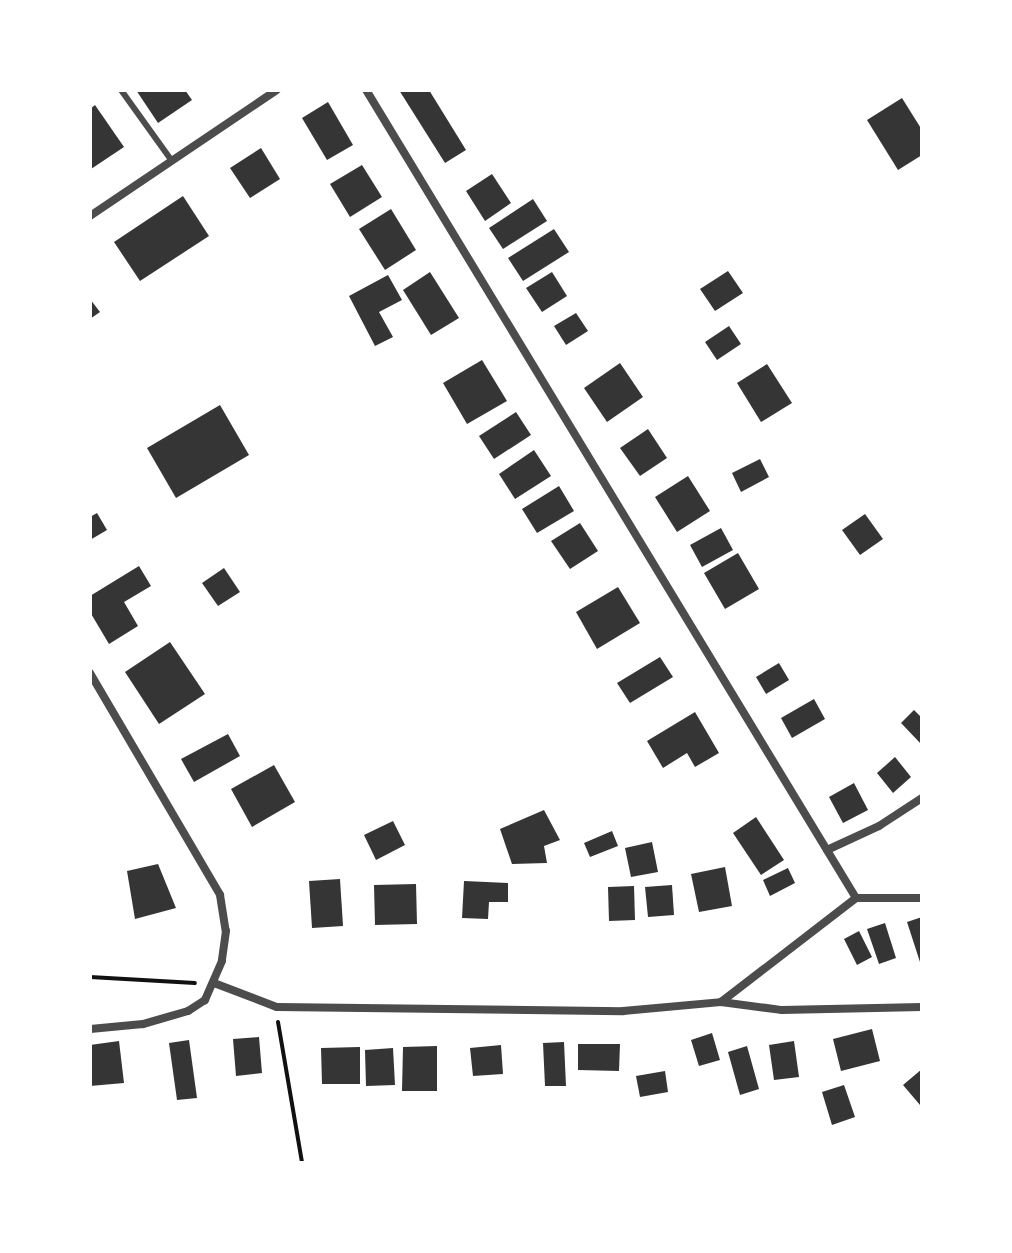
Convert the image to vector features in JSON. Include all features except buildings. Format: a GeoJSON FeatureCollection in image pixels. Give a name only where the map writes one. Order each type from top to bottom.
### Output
{"type":"FeatureCollection","features":[{"type":"Feature","properties":{"kind":"street"},"geometry":{"type":"LineString","coordinates":[[90,216],[277,90]]}},
{"type":"Feature","properties":{"kind":"street"},"geometry":{"type":"LineString","coordinates":[[366,90],[856,898]]}},
{"type":"Feature","properties":{"kind":"street"},"geometry":{"type":"LineString","coordinates":[[90,673],[220,895],[226,931],[222,961],[205,1000],[188,1011],[143,1024],[90,1029]]}},
{"type":"Feature","properties":{"kind":"street"},"geometry":{"type":"LineString","coordinates":[[827,850],[879,826],[922,798]]}},
{"type":"Feature","properties":{"kind":"street"},"geometry":{"type":"LineString","coordinates":[[721,1002],[856,898],[922,898]]}},
{"type":"Feature","properties":{"kind":"street"},"geometry":{"type":"LineString","coordinates":[[214,983],[277,1007],[623,1011],[721,1002],[782,1010],[922,1007]]}},
{"type":"Feature","properties":{"kind":"lane"},"geometry":{"type":"LineString","coordinates":[[121,90],[172,161]]}},
{"type":"Feature","properties":{"kind":"path"},"geometry":{"type":"LineString","coordinates":[[90,977],[214,983]]}},
{"type":"Feature","properties":{"kind":"path"},"geometry":{"type":"LineString","coordinates":[[277,1007],[287,1088],[302,1163]]}}]}
